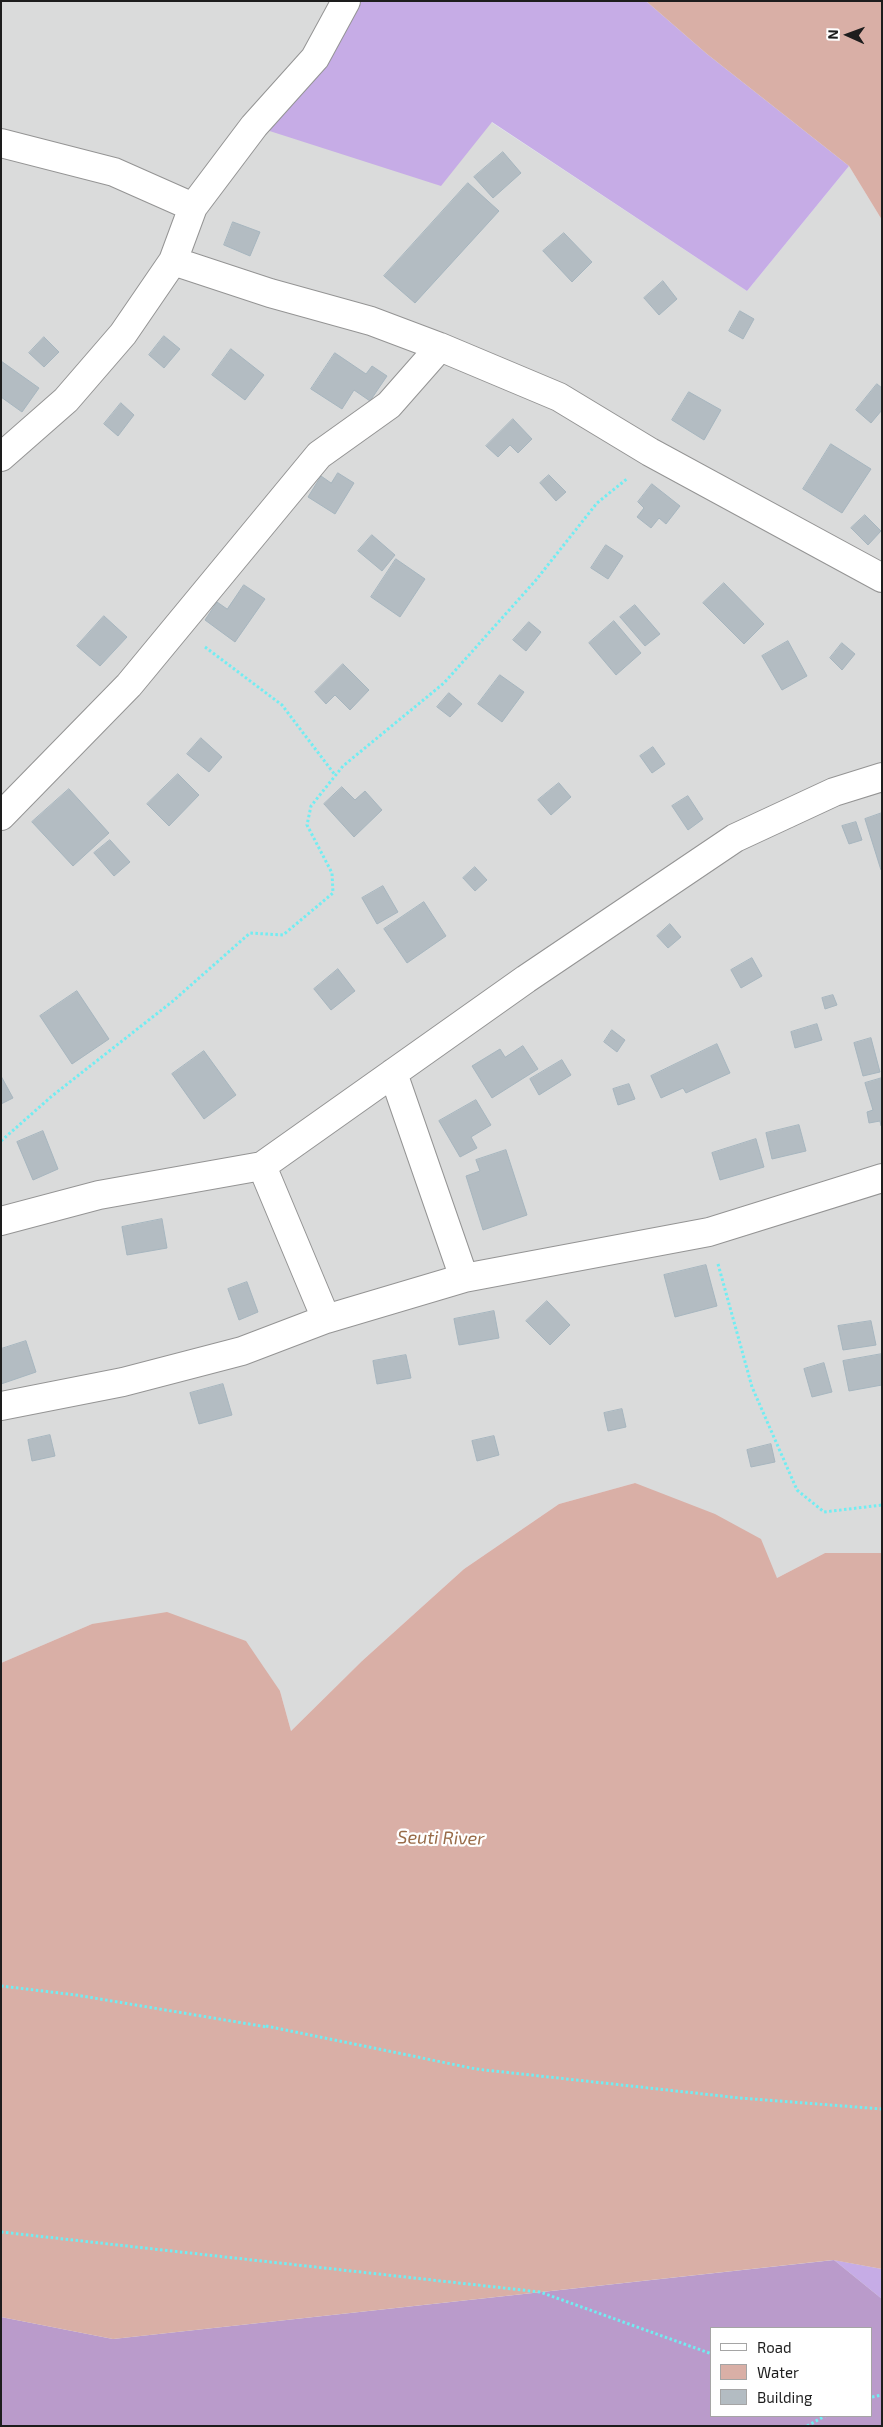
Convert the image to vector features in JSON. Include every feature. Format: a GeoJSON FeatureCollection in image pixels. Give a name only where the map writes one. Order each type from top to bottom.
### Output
{"type":"FeatureCollection","features":[{"type":"Feature","properties":{"kind":"street"},"geometry":{"type":"LineString","coordinates":[[1,457],[66,400],[123,334],[173,261],[193,207],[254,126],[314,58],[346,1]]}},
{"type":"Feature","properties":{"kind":"street"},"geometry":{"type":"LineString","coordinates":[[1,143],[114,172],[193,207]]}},
{"type":"Feature","properties":{"kind":"street"},"geometry":{"type":"LineString","coordinates":[[173,261],[270,293],[371,321],[440,346],[559,397],[650,452],[882,578]]}},
{"type":"Feature","properties":{"kind":"street"},"geometry":{"type":"LineString","coordinates":[[1,816],[129,685],[319,455],[389,405],[440,346]]}},
{"type":"Feature","properties":{"kind":"street"},"geometry":{"type":"LineString","coordinates":[[1,1221],[100,1195],[262,1166],[526,979],[734,838],[834,792],[882,777]]}},
{"type":"Feature","properties":{"kind":"street"},"geometry":{"type":"LineString","coordinates":[[394,1073],[464,1278]]}},
{"type":"Feature","properties":{"kind":"street"},"geometry":{"type":"LineString","coordinates":[[262,1166],[326,1319]]}},
{"type":"Feature","properties":{"kind":"street"},"geometry":{"type":"LineString","coordinates":[[1,1406],[123,1382],[242,1351],[326,1319],[464,1278],[709,1232],[882,1178]]}},
{"type":"Feature","properties":{"kind":"path"},"geometry":{"type":"LineString","coordinates":[[1,1142],[52,1096],[173,1001],[250,933],[283,935],[333,893],[332,873],[307,825],[311,806],[343,766],[444,683],[536,580],[597,503],[640,469],[650,452]]}},
{"type":"Feature","properties":{"kind":"path"},"geometry":{"type":"LineString","coordinates":[[177,626],[282,705],[335,775]]}},
{"type":"Feature","properties":{"kind":"path"},"geometry":{"type":"LineString","coordinates":[[709,1232],[752,1387],[797,1490],[824,1512],[882,1505]]}},
{"type":"Feature","properties":{"kind":"path"},"geometry":{"type":"LineString","coordinates":[[1,1986],[76,1995],[298,2033]]}},
{"type":"Feature","properties":{"kind":"path"},"geometry":{"type":"LineString","coordinates":[[266,2026],[476,2068],[740,2098],[882,2109]]}},
{"type":"Feature","properties":{"kind":"path"},"geometry":{"type":"LineString","coordinates":[[1,2232],[540,2292],[710,2353]]}},
{"type":"Feature","properties":{"kind":"path"},"geometry":{"type":"LineString","coordinates":[[807,2426],[823,2417]]}},
{"type":"Feature","properties":{"kind":"shaded area"},"geometry":{"type":"Polygon","coordinates":[[[1,1],[346,1],[491,122],[747,291],[849,166],[882,220],[882,1553],[825,1553],[777,1578],[635,1483],[559,1504],[464,1569],[362,1661],[291,1731],[280,1691],[92,1624],[1,1663],[1,1]]]}},
{"type":"Feature","properties":{"kind":"shaded area"},"geometry":{"type":"Polygon","coordinates":[[[346,1],[646,1],[707,54],[849,166],[747,291],[492,122],[441,186],[254,126],[346,1]]]}},
{"type":"Feature","properties":{"kind":"shaded area"},"geometry":{"type":"Polygon","coordinates":[[[834,2260],[882,2269],[882,2299],[834,2260]]]}},
{"type":"Feature","properties":{"kind":"shaded area"},"geometry":{"type":"Polygon","coordinates":[[[834,2260],[882,2299],[882,2426],[1,2426],[1,2317],[113,2339],[834,2260]]]}},
{"type":"Feature","properties":{"kind":"water"},"geometry":{"type":"Polygon","coordinates":[[[646,1],[882,1],[882,220],[849,166],[707,54],[646,1]]]}},
{"type":"Feature","properties":{"kind":"water","name":"Seuti River"},"geometry":{"type":"Polygon","coordinates":[[[635,1483],[715,1514],[761,1539],[777,1578],[825,1553],[882,1553],[882,2269],[833,2260],[113,2339],[1,2317],[1,1663],[92,1624],[167,1612],[246,1641],[280,1691],[291,1731],[362,1661],[464,1569],[559,1504],[635,1483]]]}},
{"type":"Feature","properties":{"kind":"building"},"geometry":{"type":"Polygon","coordinates":[[[503,152],[521,173],[493,198],[474,177],[503,152]]]}},
{"type":"Feature","properties":{"kind":"building"},"geometry":{"type":"Polygon","coordinates":[[[468,183],[499,211],[415,303],[384,276],[468,183]]]}},
{"type":"Feature","properties":{"kind":"building"},"geometry":{"type":"Polygon","coordinates":[[[233,222],[260,232],[250,256],[224,245],[233,222]]]}},
{"type":"Feature","properties":{"kind":"building"},"geometry":{"type":"Polygon","coordinates":[[[564,233],[592,262],[572,282],[543,251],[564,233]]]}},
{"type":"Feature","properties":{"kind":"building"},"geometry":{"type":"Polygon","coordinates":[[[663,281],[677,299],[659,315],[644,298],[663,281]]]}},
{"type":"Feature","properties":{"kind":"building"},"geometry":{"type":"Polygon","coordinates":[[[740,311],[754,319],[743,339],[729,331],[740,311]]]}},
{"type":"Feature","properties":{"kind":"building"},"geometry":{"type":"Polygon","coordinates":[[[164,336],[180,349],[164,368],[149,355],[164,336]]]}},
{"type":"Feature","properties":{"kind":"building"},"geometry":{"type":"Polygon","coordinates":[[[44,337],[59,352],[44,367],[29,353],[44,337]]]}},
{"type":"Feature","properties":{"kind":"building"},"geometry":{"type":"Polygon","coordinates":[[[231,349],[264,375],[245,400],[212,375],[231,349]]]}},
{"type":"Feature","properties":{"kind":"building"},"geometry":{"type":"Polygon","coordinates":[[[335,353],[366,374],[372,366],[387,376],[370,401],[354,390],[342,409],[311,389],[335,353]]]}},
{"type":"Feature","properties":{"kind":"building"},"geometry":{"type":"Polygon","coordinates":[[[1,361],[39,388],[22,412],[1,397],[1,361]]]}},
{"type":"Feature","properties":{"kind":"building"},"geometry":{"type":"Polygon","coordinates":[[[877,384],[882,388],[882,410],[871,423],[856,410],[877,384]]]}},
{"type":"Feature","properties":{"kind":"building"},"geometry":{"type":"Polygon","coordinates":[[[689,392],[721,410],[704,440],[672,420],[689,392]]]}},
{"type":"Feature","properties":{"kind":"building"},"geometry":{"type":"Polygon","coordinates":[[[121,403],[134,415],[118,436],[104,424],[121,403]]]}},
{"type":"Feature","properties":{"kind":"building"},"geometry":{"type":"Polygon","coordinates":[[[513,419],[532,439],[518,453],[510,445],[498,457],[486,446],[513,419]]]}},
{"type":"Feature","properties":{"kind":"building"},"geometry":{"type":"Polygon","coordinates":[[[831,444],[871,469],[842,513],[803,489],[831,444]]]}},
{"type":"Feature","properties":{"kind":"building"},"geometry":{"type":"Polygon","coordinates":[[[338,473],[354,483],[335,514],[308,497],[321,476],[331,483],[338,473]]]}},
{"type":"Feature","properties":{"kind":"building"},"geometry":{"type":"Polygon","coordinates":[[[549,475],[566,492],[556,501],[540,483],[549,475]]]}},
{"type":"Feature","properties":{"kind":"building"},"geometry":{"type":"Polygon","coordinates":[[[652,484],[680,506],[666,524],[659,518],[651,528],[637,517],[644,508],[638,502],[652,484]]]}},
{"type":"Feature","properties":{"kind":"building"},"geometry":{"type":"Polygon","coordinates":[[[865,515],[881,531],[868,545],[851,528],[865,515]]]}},
{"type":"Feature","properties":{"kind":"building"},"geometry":{"type":"Polygon","coordinates":[[[372,535],[395,555],[382,571],[358,551],[372,535]]]}},
{"type":"Feature","properties":{"kind":"building"},"geometry":{"type":"Polygon","coordinates":[[[606,545],[623,556],[608,579],[591,568],[606,545]]]}},
{"type":"Feature","properties":{"kind":"building"},"geometry":{"type":"Polygon","coordinates":[[[396,559],[425,579],[400,617],[371,597],[396,559]]]}},
{"type":"Feature","properties":{"kind":"building"},"geometry":{"type":"Polygon","coordinates":[[[724,583],[764,624],[744,644],[703,603],[724,583]]]}},
{"type":"Feature","properties":{"kind":"building"},"geometry":{"type":"Polygon","coordinates":[[[244,585],[265,599],[235,642],[205,620],[217,602],[227,609],[244,585]]]}},
{"type":"Feature","properties":{"kind":"building"},"geometry":{"type":"Polygon","coordinates":[[[635,605],[660,634],[645,646],[620,617],[635,605]]]}},
{"type":"Feature","properties":{"kind":"building"},"geometry":{"type":"Polygon","coordinates":[[[104,616],[127,637],[100,666],[77,646],[104,616]]]}},
{"type":"Feature","properties":{"kind":"building"},"geometry":{"type":"Polygon","coordinates":[[[614,621],[641,653],[616,675],[589,643],[614,621]]]}},
{"type":"Feature","properties":{"kind":"building"},"geometry":{"type":"Polygon","coordinates":[[[529,622],[541,632],[526,651],[513,640],[529,622]]]}},
{"type":"Feature","properties":{"kind":"building"},"geometry":{"type":"Polygon","coordinates":[[[788,641],[807,676],[782,690],[762,656],[788,641]]]}},
{"type":"Feature","properties":{"kind":"building"},"geometry":{"type":"Polygon","coordinates":[[[842,643],[855,654],[842,670],[830,658],[842,643]]]}},
{"type":"Feature","properties":{"kind":"building"},"geometry":{"type":"Polygon","coordinates":[[[343,664],[369,690],[350,710],[335,695],[326,704],[315,692],[343,664]]]}},
{"type":"Feature","properties":{"kind":"building"},"geometry":{"type":"Polygon","coordinates":[[[500,675],[524,692],[502,722],[478,704],[500,675]]]}},
{"type":"Feature","properties":{"kind":"building"},"geometry":{"type":"Polygon","coordinates":[[[449,693],[462,704],[450,717],[437,707],[449,693]]]}},
{"type":"Feature","properties":{"kind":"building"},"geometry":{"type":"Polygon","coordinates":[[[201,738],[222,757],[209,772],[187,754],[201,738]]]}},
{"type":"Feature","properties":{"kind":"building"},"geometry":{"type":"Polygon","coordinates":[[[653,747],[665,764],[652,773],[640,756],[653,747]]]}},
{"type":"Feature","properties":{"kind":"building"},"geometry":{"type":"Polygon","coordinates":[[[178,774],[199,795],[169,826],[147,804],[178,774]]]}},
{"type":"Feature","properties":{"kind":"building"},"geometry":{"type":"Polygon","coordinates":[[[559,783],[571,797],[551,815],[538,800],[559,783]]]}},
{"type":"Feature","properties":{"kind":"building"},"geometry":{"type":"Polygon","coordinates":[[[342,787],[355,800],[365,791],[382,810],[354,837],[324,804],[342,787]]]}},
{"type":"Feature","properties":{"kind":"building"},"geometry":{"type":"Polygon","coordinates":[[[69,789],[109,833],[73,866],[32,822],[69,789]]]}},
{"type":"Feature","properties":{"kind":"building"},"geometry":{"type":"Polygon","coordinates":[[[688,796],[703,819],[688,830],[672,806],[688,796]]]}},
{"type":"Feature","properties":{"kind":"building"},"geometry":{"type":"Polygon","coordinates":[[[882,813],[882,870],[881,870],[865,819],[882,813]]]}},
{"type":"Feature","properties":{"kind":"building"},"geometry":{"type":"Polygon","coordinates":[[[856,822],[862,840],[849,844],[842,826],[856,822]]]}},
{"type":"Feature","properties":{"kind":"building"},"geometry":{"type":"Polygon","coordinates":[[[110,840],[130,862],[114,876],[94,853],[110,840]]]}},
{"type":"Feature","properties":{"kind":"building"},"geometry":{"type":"Polygon","coordinates":[[[475,867],[487,880],[475,891],[463,878],[475,867]]]}},
{"type":"Feature","properties":{"kind":"building"},"geometry":{"type":"Polygon","coordinates":[[[383,886],[398,912],[377,924],[362,898],[383,886]]]}},
{"type":"Feature","properties":{"kind":"building"},"geometry":{"type":"Polygon","coordinates":[[[424,902],[446,936],[407,963],[384,929],[424,902]]]}},
{"type":"Feature","properties":{"kind":"building"},"geometry":{"type":"Polygon","coordinates":[[[670,924],[681,937],[668,948],[657,936],[670,924]]]}},
{"type":"Feature","properties":{"kind":"building"},"geometry":{"type":"Polygon","coordinates":[[[752,958],[762,976],[741,988],[731,970],[752,958]]]}},
{"type":"Feature","properties":{"kind":"building"},"geometry":{"type":"Polygon","coordinates":[[[338,969],[355,991],[331,1010],[314,989],[338,969]]]}},
{"type":"Feature","properties":{"kind":"building"},"geometry":{"type":"Polygon","coordinates":[[[77,991],[109,1039],[72,1064],[40,1016],[77,991]]]}},
{"type":"Feature","properties":{"kind":"building"},"geometry":{"type":"Polygon","coordinates":[[[833,995],[837,1005],[825,1009],[822,998],[833,995]]]}},
{"type":"Feature","properties":{"kind":"building"},"geometry":{"type":"Polygon","coordinates":[[[817,1024],[822,1040],[795,1048],[791,1032],[817,1024]]]}},
{"type":"Feature","properties":{"kind":"building"},"geometry":{"type":"Polygon","coordinates":[[[612,1030],[625,1040],[617,1052],[604,1042],[612,1030]]]}},
{"type":"Feature","properties":{"kind":"building"},"geometry":{"type":"Polygon","coordinates":[[[871,1038],[880,1072],[863,1076],[854,1043],[871,1038]]]}},
{"type":"Feature","properties":{"kind":"building"},"geometry":{"type":"Polygon","coordinates":[[[717,1044],[730,1073],[686,1093],[683,1088],[661,1098],[651,1076],[717,1044]]]}},
{"type":"Feature","properties":{"kind":"building"},"geometry":{"type":"Polygon","coordinates":[[[523,1046],[538,1069],[492,1098],[472,1066],[500,1049],[505,1057],[523,1046]]]}},
{"type":"Feature","properties":{"kind":"building"},"geometry":{"type":"Polygon","coordinates":[[[204,1051],[236,1095],[204,1119],[172,1074],[204,1051]]]}},
{"type":"Feature","properties":{"kind":"building"},"geometry":{"type":"Polygon","coordinates":[[[562,1060],[571,1075],[539,1095],[530,1079],[562,1060]]]}},
{"type":"Feature","properties":{"kind":"building"},"geometry":{"type":"Polygon","coordinates":[[[1,1076],[13,1098],[1,1104],[1,1076]]]}},
{"type":"Feature","properties":{"kind":"building"},"geometry":{"type":"Polygon","coordinates":[[[882,1078],[881,1126],[880,1121],[869,1123],[867,1112],[873,1110],[865,1083],[882,1078]]]}},
{"type":"Feature","properties":{"kind":"building"},"geometry":{"type":"Polygon","coordinates":[[[629,1084],[635,1099],[618,1105],[613,1089],[629,1084]]]}},
{"type":"Feature","properties":{"kind":"building"},"geometry":{"type":"Polygon","coordinates":[[[476,1100],[491,1125],[471,1137],[477,1148],[460,1157],[439,1121],[476,1100]]]}},
{"type":"Feature","properties":{"kind":"building"},"geometry":{"type":"Polygon","coordinates":[[[799,1125],[806,1151],[772,1159],[766,1133],[799,1125]]]}},
{"type":"Feature","properties":{"kind":"building"},"geometry":{"type":"Polygon","coordinates":[[[43,1131],[58,1169],[33,1180],[17,1142],[43,1131]]]}},
{"type":"Feature","properties":{"kind":"building"},"geometry":{"type":"Polygon","coordinates":[[[756,1139],[764,1167],[720,1180],[712,1153],[756,1139]]]}},
{"type":"Feature","properties":{"kind":"building"},"geometry":{"type":"Polygon","coordinates":[[[506,1150],[527,1215],[483,1230],[466,1176],[480,1171],[476,1160],[506,1150]]]}},
{"type":"Feature","properties":{"kind":"building"},"geometry":{"type":"Polygon","coordinates":[[[162,1219],[167,1248],[127,1255],[122,1227],[162,1219]]]}},
{"type":"Feature","properties":{"kind":"building"},"geometry":{"type":"Polygon","coordinates":[[[706,1265],[717,1306],[675,1317],[664,1275],[706,1265]]]}},
{"type":"Feature","properties":{"kind":"building"},"geometry":{"type":"Polygon","coordinates":[[[247,1282],[258,1312],[239,1320],[228,1289],[247,1282]]]}},
{"type":"Feature","properties":{"kind":"building"},"geometry":{"type":"Polygon","coordinates":[[[547,1301],[570,1325],[550,1345],[526,1321],[547,1301]]]}},
{"type":"Feature","properties":{"kind":"building"},"geometry":{"type":"Polygon","coordinates":[[[494,1311],[499,1338],[459,1345],[454,1319],[494,1311]]]}},
{"type":"Feature","properties":{"kind":"building"},"geometry":{"type":"Polygon","coordinates":[[[871,1321],[876,1345],[843,1350],[838,1326],[871,1321]]]}},
{"type":"Feature","properties":{"kind":"building"},"geometry":{"type":"Polygon","coordinates":[[[26,1341],[36,1372],[1,1384],[1,1349],[26,1341]]]}},
{"type":"Feature","properties":{"kind":"building"},"geometry":{"type":"Polygon","coordinates":[[[882,1354],[882,1385],[849,1391],[843,1361],[882,1354]]]}},
{"type":"Feature","properties":{"kind":"building"},"geometry":{"type":"Polygon","coordinates":[[[406,1355],[411,1378],[377,1384],[373,1361],[406,1355]]]}},
{"type":"Feature","properties":{"kind":"building"},"geometry":{"type":"Polygon","coordinates":[[[824,1363],[832,1392],[812,1397],[804,1369],[824,1363]]]}},
{"type":"Feature","properties":{"kind":"building"},"geometry":{"type":"Polygon","coordinates":[[[223,1384],[232,1415],[199,1424],[190,1393],[223,1384]]]}},
{"type":"Feature","properties":{"kind":"building"},"geometry":{"type":"Polygon","coordinates":[[[622,1409],[626,1427],[608,1431],[604,1413],[622,1409]]]}},
{"type":"Feature","properties":{"kind":"building"},"geometry":{"type":"Polygon","coordinates":[[[50,1435],[55,1456],[32,1461],[28,1440],[50,1435]]]}},
{"type":"Feature","properties":{"kind":"building"},"geometry":{"type":"Polygon","coordinates":[[[494,1436],[499,1455],[477,1461],[472,1441],[494,1436]]]}},
{"type":"Feature","properties":{"kind":"building"},"geometry":{"type":"Polygon","coordinates":[[[771,1444],[775,1462],[751,1467],[747,1450],[771,1444]]]}}]}
